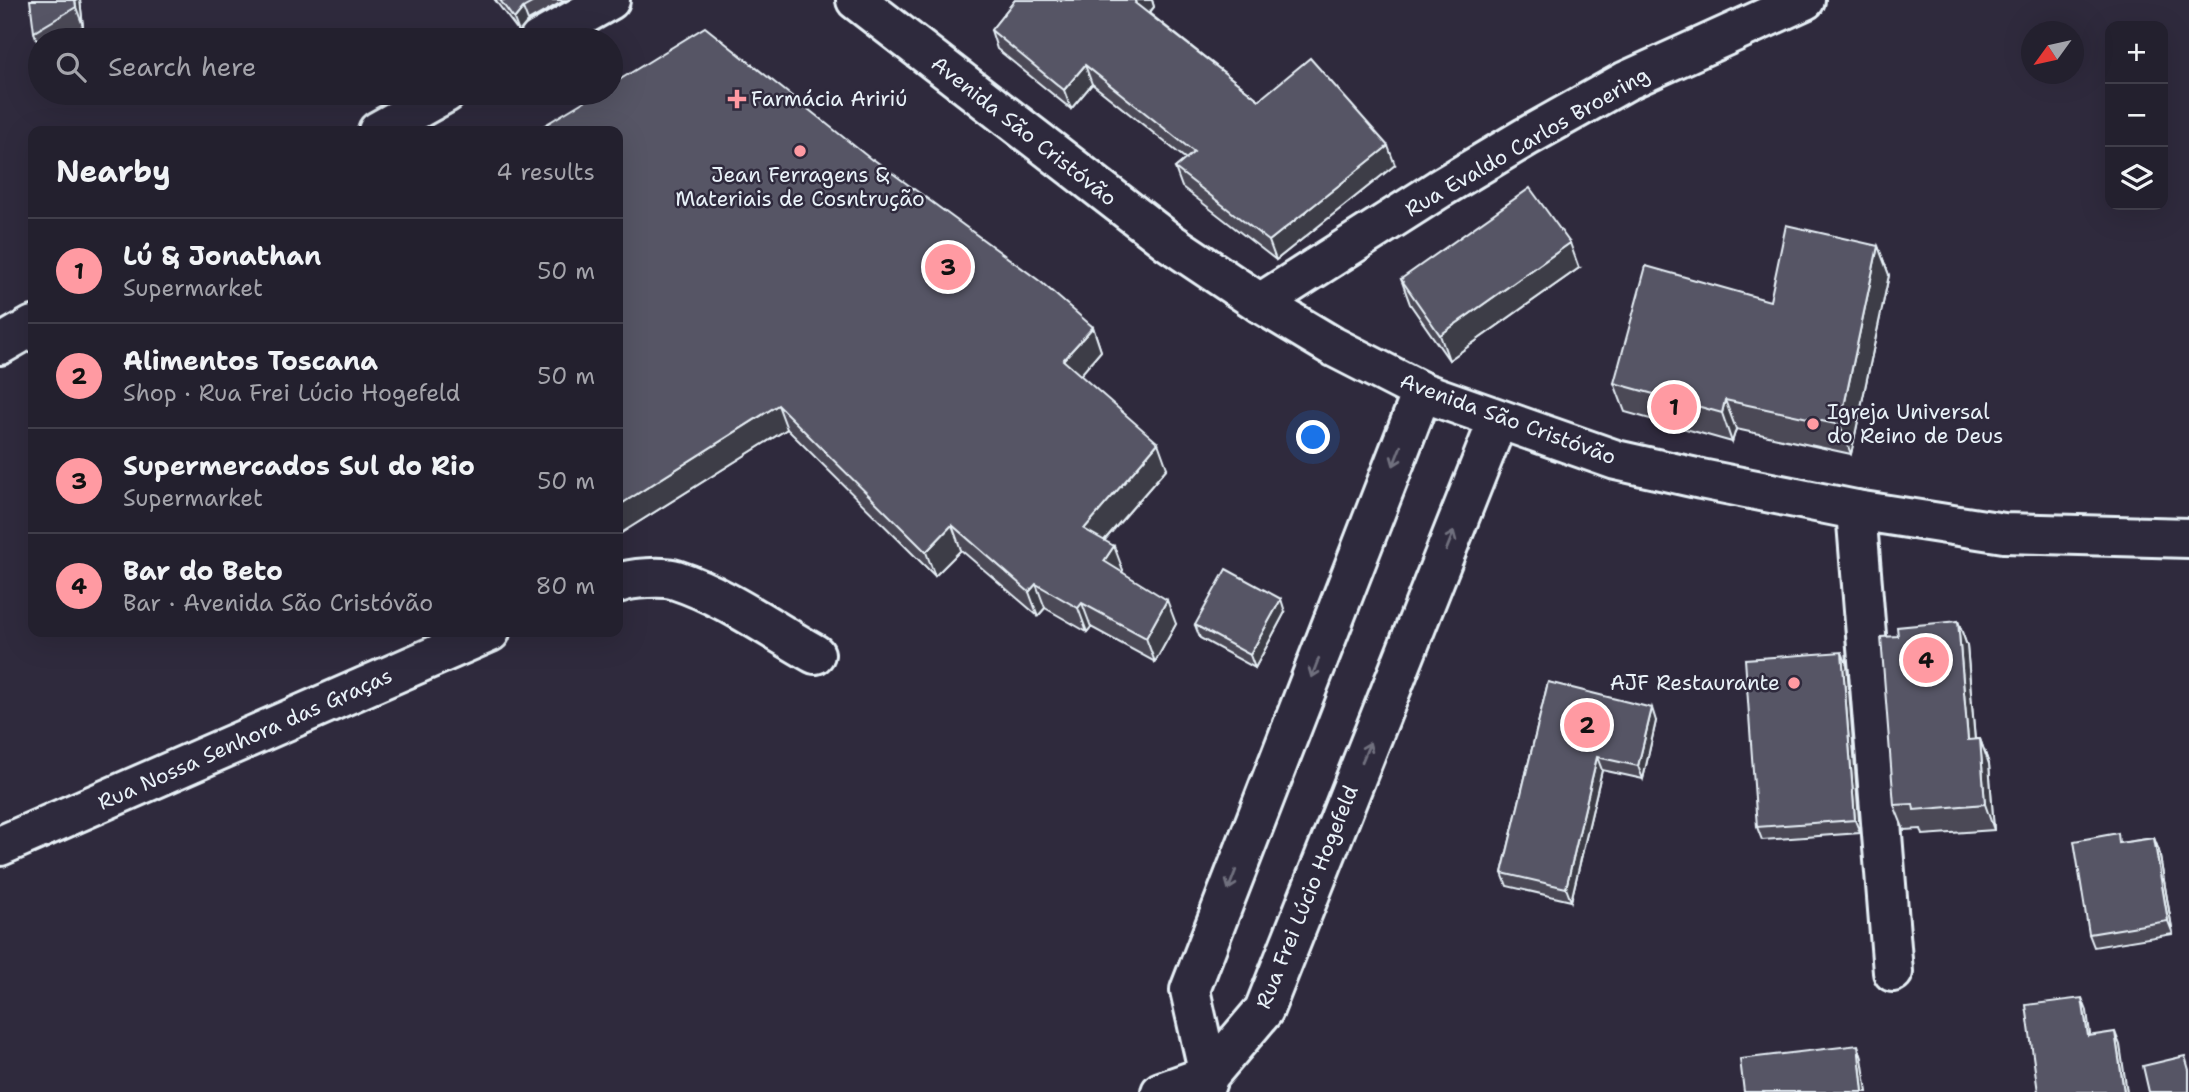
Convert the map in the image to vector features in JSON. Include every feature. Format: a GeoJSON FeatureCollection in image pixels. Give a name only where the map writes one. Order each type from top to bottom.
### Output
{"type":"FeatureCollection","features":[{"type":"Feature","properties":{"kind":"street"},"geometry":{"type":"LineString","coordinates":[[560,28],[610,0]]}},
{"type":"Feature","properties":{"kind":"street","name":"Avenida São Cristóvão"},"geometry":{"type":"LineString","coordinates":[[856,0],[1168,242],[1259,303],[1332,346],[1422,392],[1616,460],[1701,480],[1856,510],[2004,533],[2189,538]]}},
{"type":"Feature","properties":{"kind":"street","name":"Rua Evaldo Carlos Broering"},"geometry":{"type":"LineString","coordinates":[[1259,303],[1439,189],[1592,100],[1805,0]]}},
{"type":"Feature","properties":{"kind":"street"},"geometry":{"type":"LineString","coordinates":[[387,126],[425,105]]}},
{"type":"Feature","properties":{"kind":"street"},"geometry":{"type":"LineString","coordinates":[[0,345],[28,329]]}},
{"type":"Feature","properties":{"kind":"street"},"geometry":{"type":"LineString","coordinates":[[1161,1092],[1206,1083],[1189,990],[1422,392]]}},
{"type":"Feature","properties":{"kind":"street","name":"Rua Frei Lúcio Hogefeld"},"geometry":{"type":"LineString","coordinates":[[1206,1083],[1264,1010],[1498,420]]}},
{"type":"Feature","properties":{"kind":"street"},"geometry":{"type":"LineString","coordinates":[[1856,510],[1893,972]]}},
{"type":"Feature","properties":{"kind":"street"},"geometry":{"type":"LineString","coordinates":[[623,581],[674,579],[719,599],[815,654]]}},
{"type":"Feature","properties":{"kind":"street","name":"Rua Nossa Senhora das Graças"},"geometry":{"type":"LineString","coordinates":[[0,846],[479,637]]}},
{"type":"Feature","properties":{"kind":"building"},"geometry":{"type":"Polygon","coordinates":[[[30,0],[75,0],[76,7],[41,28],[34,28],[30,0]]]}},
{"type":"Feature","properties":{"kind":"building"},"geometry":{"type":"Polygon","coordinates":[[[500,0],[537,0],[523,8],[514,19],[500,0]]]}},
{"type":"Feature","properties":{"kind":"building"},"geometry":{"type":"Polygon","coordinates":[[[1015,0],[1137,0],[1135,3],[1259,100],[1310,58],[1388,146],[1269,241],[1175,168],[1194,152],[1085,65],[1064,90],[991,30],[1015,0]]]}},
{"type":"Feature","properties":{"kind":"building"},"geometry":{"type":"Polygon","coordinates":[[[705,27],[872,160],[1041,282],[1093,327],[1063,360],[1158,443],[1084,529],[1114,546],[1104,561],[1167,600],[1146,638],[1082,603],[1078,608],[1036,584],[1029,592],[952,525],[926,552],[778,405],[623,503],[623,126],[543,126],[578,105],[623,105],[623,78],[705,27]]]}},
{"type":"Feature","properties":{"kind":"building"},"geometry":{"type":"Polygon","coordinates":[[[1530,188],[1570,243],[1440,335],[1401,279],[1530,188]]]}},
{"type":"Feature","properties":{"kind":"building"},"geometry":{"type":"Polygon","coordinates":[[[1786,225],[1878,246],[1840,425],[1725,400],[1722,413],[1614,383],[1646,266],[1770,301],[1786,225]]]}},
{"type":"Feature","properties":{"kind":"building"},"geometry":{"type":"Polygon","coordinates":[[[1226,569],[1281,599],[1250,655],[1195,625],[1226,569]]]}},
{"type":"Feature","properties":{"kind":"building"},"geometry":{"type":"Polygon","coordinates":[[[1958,621],[1968,740],[1980,739],[1985,804],[1914,810],[1913,804],[1894,805],[1881,637],[1898,636],[1897,627],[1958,621]]]}},
{"type":"Feature","properties":{"kind":"building"},"geometry":{"type":"Polygon","coordinates":[[[1842,652],[1855,820],[1757,827],[1745,659],[1842,652]]]}},
{"type":"Feature","properties":{"kind":"building"},"geometry":{"type":"Polygon","coordinates":[[[1548,682],[1652,708],[1638,766],[1597,757],[1566,888],[1502,873],[1548,682]]]}},
{"type":"Feature","properties":{"kind":"building"},"geometry":{"type":"Polygon","coordinates":[[[2118,833],[2119,843],[2154,838],[2168,921],[2089,934],[2074,841],[2118,833]]]}},
{"type":"Feature","properties":{"kind":"building"},"geometry":{"type":"Polygon","coordinates":[[[2082,998],[2088,1036],[2115,1032],[2124,1092],[2038,1092],[2026,1005],[2082,998]]]}},
{"type":"Feature","properties":{"kind":"building"},"geometry":{"type":"Polygon","coordinates":[[[1858,1045],[1863,1092],[1744,1092],[1740,1059],[1858,1045]]]}},
{"type":"Feature","properties":{"kind":"building"},"geometry":{"type":"Polygon","coordinates":[[[2185,1056],[2189,1070],[2189,1092],[2149,1092],[2143,1066],[2185,1056]]]}},
{"type":"Feature","properties":{"kind":"place","name":"Farmácia Aririú"},"geometry":{"type":"Point","coordinates":[737,99]}},
{"type":"Feature","properties":{"kind":"place","name":"Jean Ferragens & Materiais de Cosntrução"},"geometry":{"type":"Point","coordinates":[800,151]}},
{"type":"Feature","properties":{"kind":"place","name":"Supermercados Sul do Rio"},"geometry":{"type":"Point","coordinates":[948,267]}},
{"type":"Feature","properties":{"kind":"place","name":"Lú & Jonathan"},"geometry":{"type":"Point","coordinates":[1674,407]}},
{"type":"Feature","properties":{"kind":"place","name":"Igreja Universal do Reino de Deus"},"geometry":{"type":"Point","coordinates":[1813,424]}},
{"type":"Feature","properties":{"kind":"place","name":"Bar do Beto"},"geometry":{"type":"Point","coordinates":[1926,660]}},
{"type":"Feature","properties":{"kind":"place","name":"AJF Restaurante"},"geometry":{"type":"Point","coordinates":[1794,683]}},
{"type":"Feature","properties":{"kind":"place","name":"Alimentos Toscana"},"geometry":{"type":"Point","coordinates":[1587,725]}}]}
